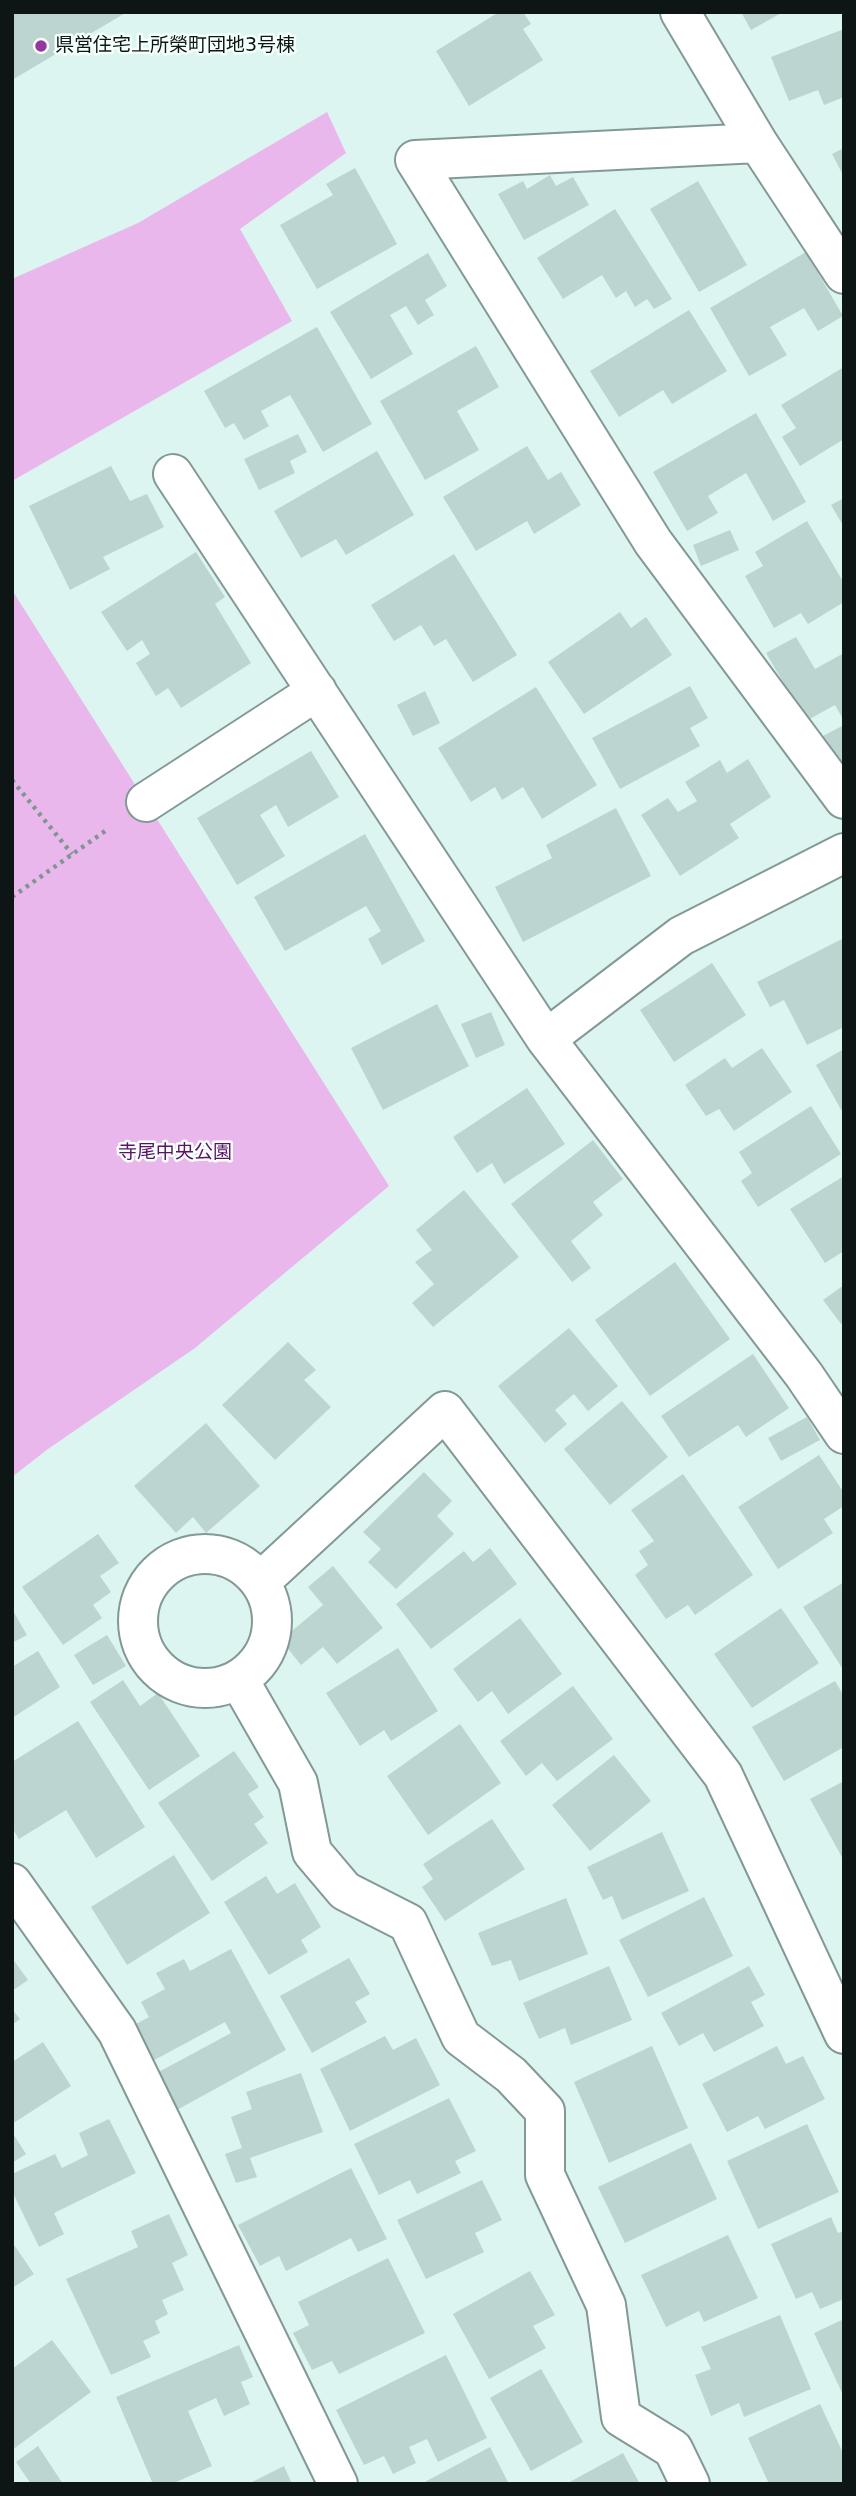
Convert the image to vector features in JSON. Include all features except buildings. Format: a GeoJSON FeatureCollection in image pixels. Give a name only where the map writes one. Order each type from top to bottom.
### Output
{"type":"FeatureCollection","features":[{"type":"Feature","properties":{"kind":"street"},"geometry":{"type":"LineString","coordinates":[[685,14],[758,144],[844,274]]}},
{"type":"Feature","properties":{"kind":"street"},"geometry":{"type":"LineString","coordinates":[[758,144],[415,160],[653,542],[844,799]]}},
{"type":"Feature","properties":{"kind":"street"},"geometry":{"type":"LineString","coordinates":[[173,474],[546,1039],[804,1376],[844,1434]]}},
{"type":"Feature","properties":{"kind":"street"},"geometry":{"type":"LineString","coordinates":[[146,802],[317,691]]}},
{"type":"Feature","properties":{"kind":"street"},"geometry":{"type":"LineString","coordinates":[[546,1039],[681,936],[844,853]]}},
{"type":"Feature","properties":{"kind":"street"},"geometry":{"type":"LineString","coordinates":[[260,1582],[445,1411],[723,1775],[844,2034]]}},
{"type":"Feature","properties":{"kind":"street"},"geometry":{"type":"LineString","coordinates":[[197,1554],[221,1556],[242,1565],[260,1582],[270,1602],[272,1624],[268,1646],[256,1665],[239,1680],[216,1687],[193,1687],[170,1679],[152,1663],[140,1642],[137,1618],[142,1595],[155,1575],[174,1561],[197,1554]]}},
{"type":"Feature","properties":{"kind":"street"},"geometry":{"type":"LineString","coordinates":[[239,1680],[298,1783],[312,1852],[345,1891],[408,1923],[461,2036],[510,2075],[545,2111],[545,2175],[606,2305],[621,2417],[673,2449],[690,2484]]}},
{"type":"Feature","properties":{"kind":"street"},"geometry":{"type":"LineString","coordinates":[[12,1883],[117,2031],[338,2484]]}},
{"type":"Feature","properties":{"kind":"path"},"geometry":{"type":"LineString","coordinates":[[12,779],[72,854]]}},
{"type":"Feature","properties":{"kind":"path"},"geometry":{"type":"LineString","coordinates":[[12,897],[146,802]]}},
{"type":"Feature","properties":{"kind":"green space"},"geometry":{"type":"Polygon","coordinates":[[[327,112],[346,153],[240,229],[292,321],[12,481],[12,279],[138,223],[327,112]]]}},
{"type":"Feature","properties":{"kind":"green space","name":"寺尾中央公園"},"geometry":{"type":"Polygon","coordinates":[[[12,590],[389,1186],[195,1348],[48,1449],[12,1477],[12,590]]]}},
{"type":"Feature","properties":{"kind":"place","name":"県営住宅上所榮町団地3号棟"},"geometry":{"type":"Point","coordinates":[41,46]}}]}
